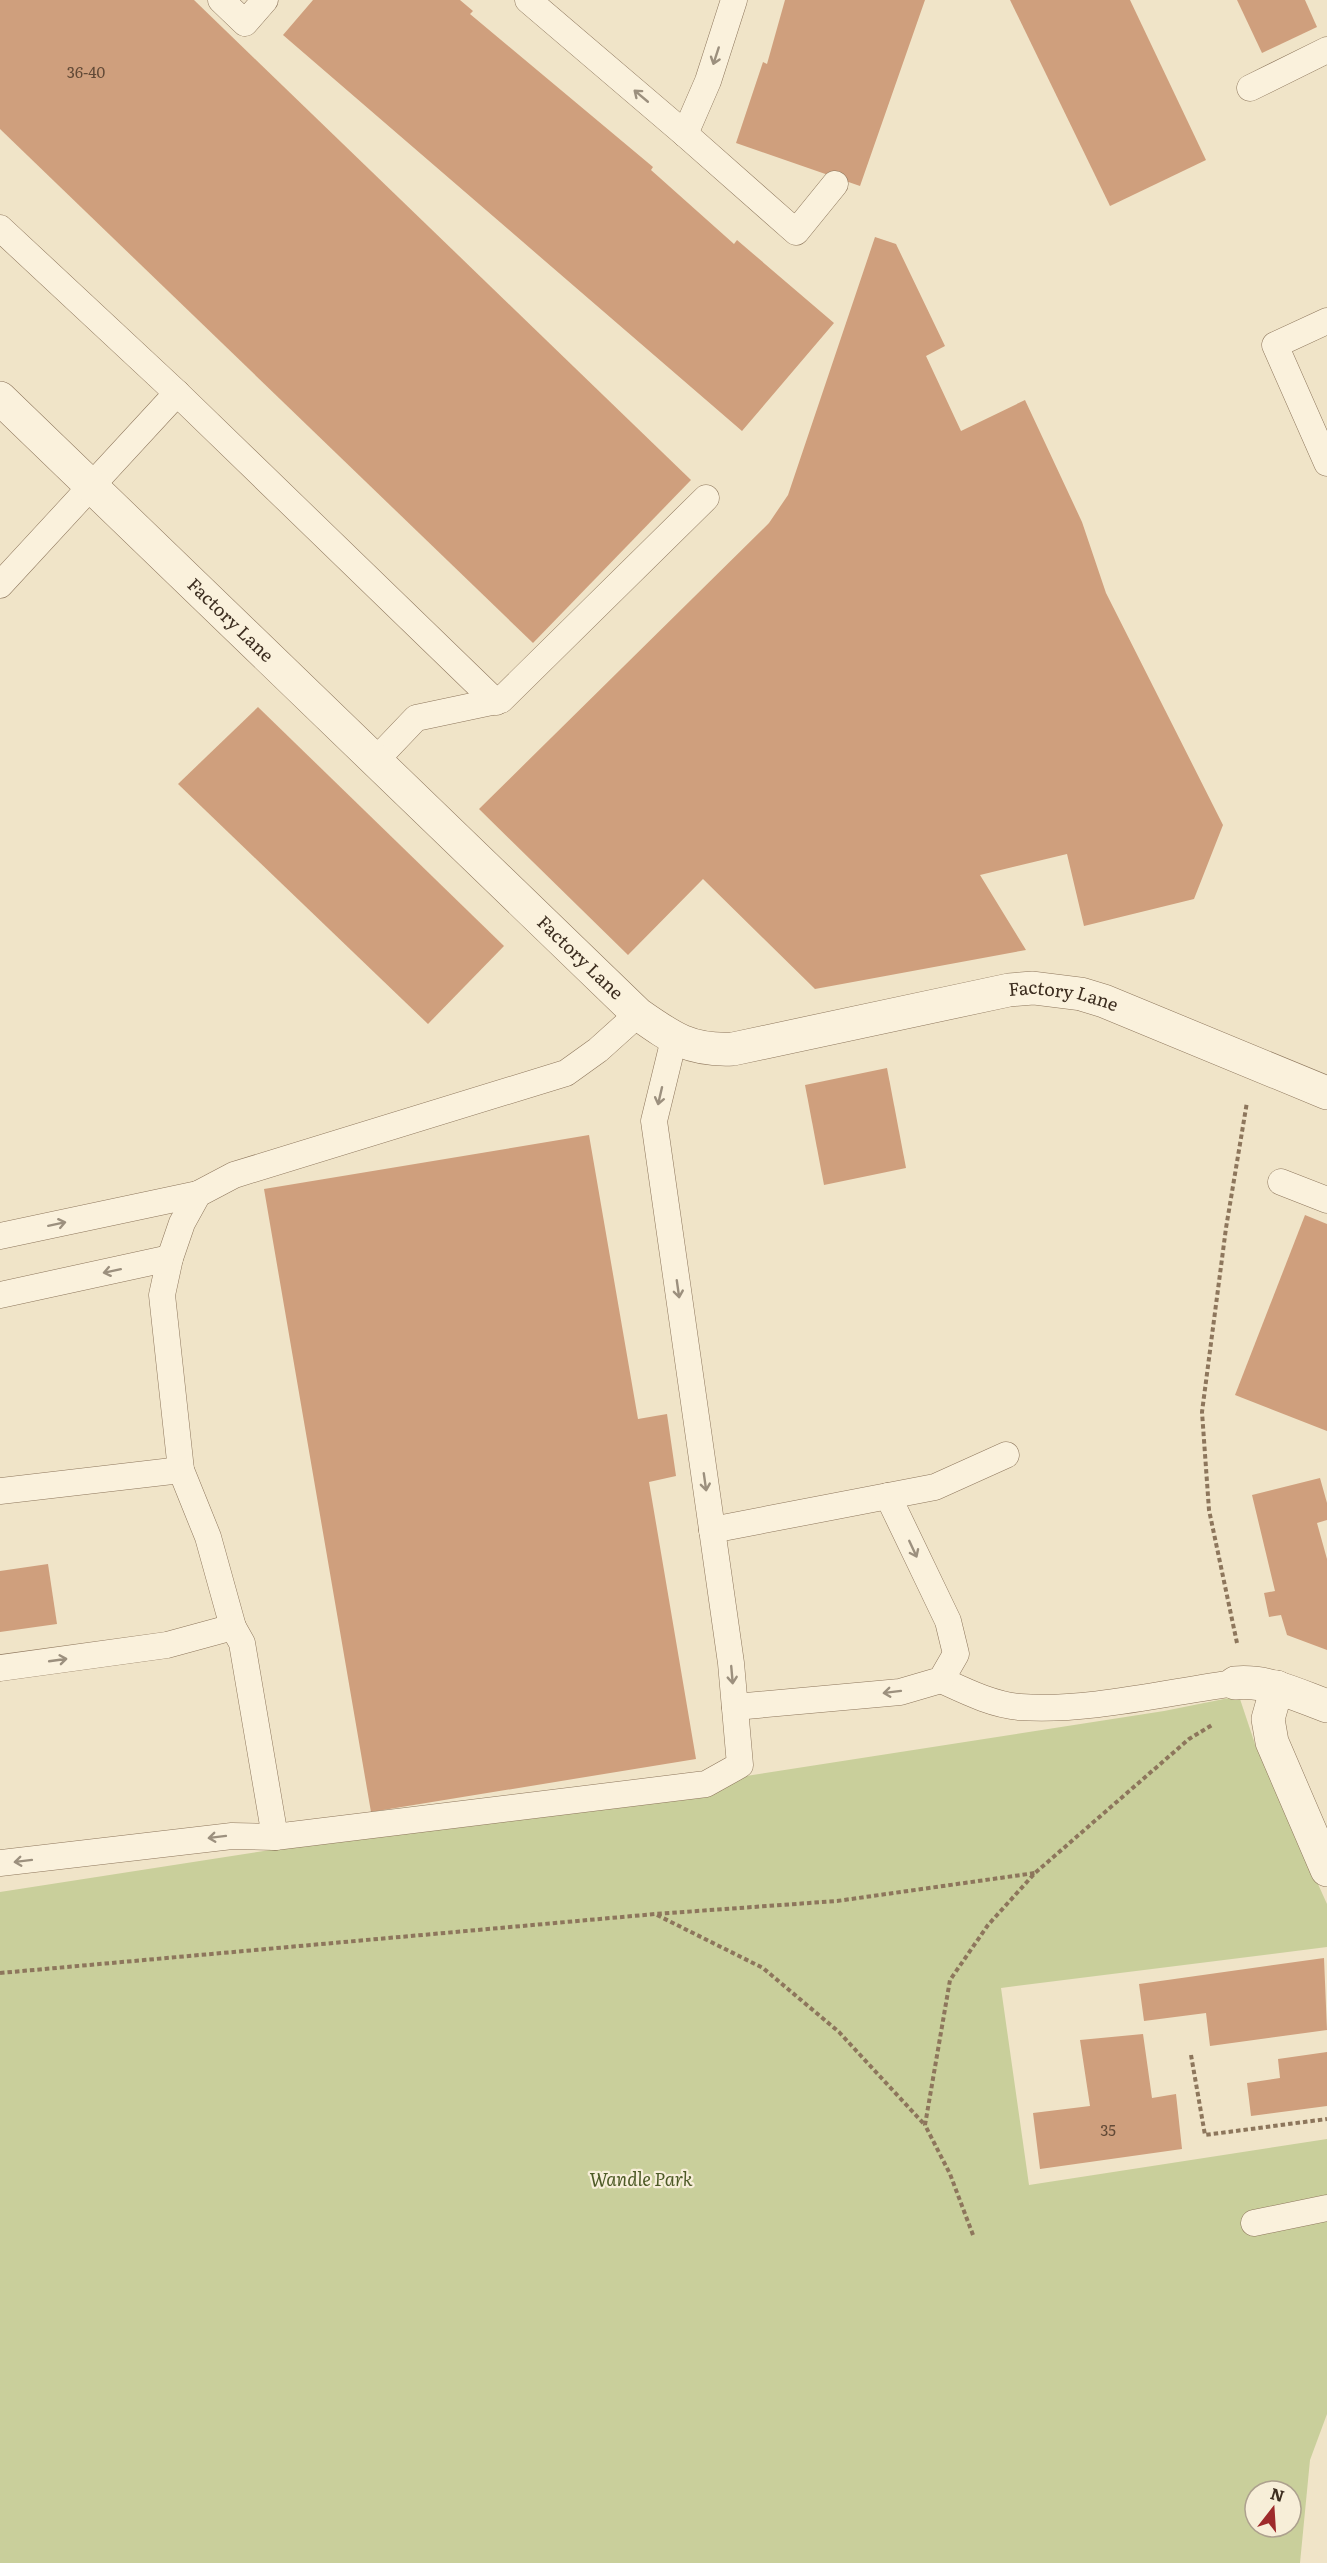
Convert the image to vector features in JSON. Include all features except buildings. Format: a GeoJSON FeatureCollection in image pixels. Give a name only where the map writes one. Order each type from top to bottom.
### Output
{"type":"FeatureCollection","features":[{"type":"Feature","properties":{"kind":"street","name":"Factory Lane"},"geometry":{"type":"LineString","coordinates":[[2,402],[92,486],[638,1014],[674,1039],[693,1047],[733,1049],[1009,990],[1033,988],[1081,994],[1104,1001],[1327,1093]]}},
{"type":"Feature","properties":{"kind":"street"},"geometry":{"type":"LineString","coordinates":[[1255,1684],[1327,1706]]}},
{"type":"Feature","properties":{"kind":"street"},"geometry":{"type":"LineString","coordinates":[[1255,1684],[1268,1719],[1272,1742],[1327,1870]]}},
{"type":"Feature","properties":{"kind":"lane"},"geometry":{"type":"LineString","coordinates":[[221,0],[245,23],[265,0]]}},
{"type":"Feature","properties":{"kind":"lane"},"geometry":{"type":"LineString","coordinates":[[528,0],[685,134],[795,232],[835,184]]}},
{"type":"Feature","properties":{"kind":"lane"},"geometry":{"type":"LineString","coordinates":[[685,134],[708,81],[734,0]]}},
{"type":"Feature","properties":{"kind":"lane"},"geometry":{"type":"LineString","coordinates":[[1250,88],[1327,50]]}},
{"type":"Feature","properties":{"kind":"lane"},"geometry":{"type":"LineString","coordinates":[[0,228],[177,393],[496,702]]}},
{"type":"Feature","properties":{"kind":"lane"},"geometry":{"type":"LineString","coordinates":[[1327,321],[1275,345],[1327,463]]}},
{"type":"Feature","properties":{"kind":"lane"},"geometry":{"type":"LineString","coordinates":[[0,585],[177,393]]}},
{"type":"Feature","properties":{"kind":"lane"},"geometry":{"type":"LineString","coordinates":[[375,761],[416,718],[496,702],[510,693],[706,498]]}},
{"type":"Feature","properties":{"kind":"lane"},"geometry":{"type":"LineString","coordinates":[[0,1236],[198,1194],[234,1175],[566,1073],[598,1050],[638,1014]]}},
{"type":"Feature","properties":{"kind":"lane"},"geometry":{"type":"LineString","coordinates":[[0,1863],[232,1836],[275,1836],[706,1784],[740,1765],[735,1707],[712,1530],[654,1120],[674,1039]]}},
{"type":"Feature","properties":{"kind":"lane"},"geometry":{"type":"LineString","coordinates":[[1281,1182],[1327,1200]]}},
{"type":"Feature","properties":{"kind":"lane"},"geometry":{"type":"LineString","coordinates":[[198,1194],[182,1223],[170,1258],[162,1295],[181,1470],[208,1537],[233,1627],[242,1643],[275,1836]]}},
{"type":"Feature","properties":{"kind":"lane"},"geometry":{"type":"LineString","coordinates":[[0,1295],[170,1258]]}},
{"type":"Feature","properties":{"kind":"lane"},"geometry":{"type":"LineString","coordinates":[[712,1530],[935,1487],[1006,1455]]}},
{"type":"Feature","properties":{"kind":"lane"},"geometry":{"type":"LineString","coordinates":[[0,1491],[181,1470]]}},
{"type":"Feature","properties":{"kind":"lane"},"geometry":{"type":"LineString","coordinates":[[888,1496],[948,1621],[956,1654],[941,1680]]}},
{"type":"Feature","properties":{"kind":"lane"},"geometry":{"type":"LineString","coordinates":[[0,1668],[168,1645],[233,1627]]}},
{"type":"Feature","properties":{"kind":"lane"},"geometry":{"type":"LineString","coordinates":[[735,1707],[900,1692],[941,1680],[971,1694],[1018,1707],[1094,1703],[1255,1684]]}},
{"type":"Feature","properties":{"kind":"lane"},"geometry":{"type":"LineString","coordinates":[[1254,2223],[1327,2208]]}},
{"type":"Feature","properties":{"kind":"path"},"geometry":{"type":"LineString","coordinates":[[1255,1684],[1242,1669],[1209,1510],[1202,1412],[1226,1227],[1246,1105],[1263,1068]]}},
{"type":"Feature","properties":{"kind":"path"},"geometry":{"type":"LineString","coordinates":[[925,2125],[950,1980],[988,1925],[1035,1873],[1189,1739],[1215,1724]]}},
{"type":"Feature","properties":{"kind":"path"},"geometry":{"type":"LineString","coordinates":[[0,1973],[655,1914],[837,1901],[1035,1873]]}},
{"type":"Feature","properties":{"kind":"path"},"geometry":{"type":"LineString","coordinates":[[655,1914],[763,1968],[839,2032],[925,2125],[950,2174],[974,2235]]}},
{"type":"Feature","properties":{"kind":"path"},"geometry":{"type":"LineString","coordinates":[[1191,2055],[1205,2135],[1327,2119]]}},
{"type":"Feature","properties":{"kind":"green space","name":"Wandle Park"},"geometry":{"type":"Polygon","coordinates":[[[1239,1696],[1256,1747],[1327,1904],[1327,1947],[1001,1988],[1029,2185],[1327,2139],[1327,2414],[1310,2460],[1303,2532],[1303,2479],[1243,2479],[1243,2539],[1302,2539],[1300,2563],[0,2563],[0,1892],[1164,1711],[1239,1696]]]}}]}
